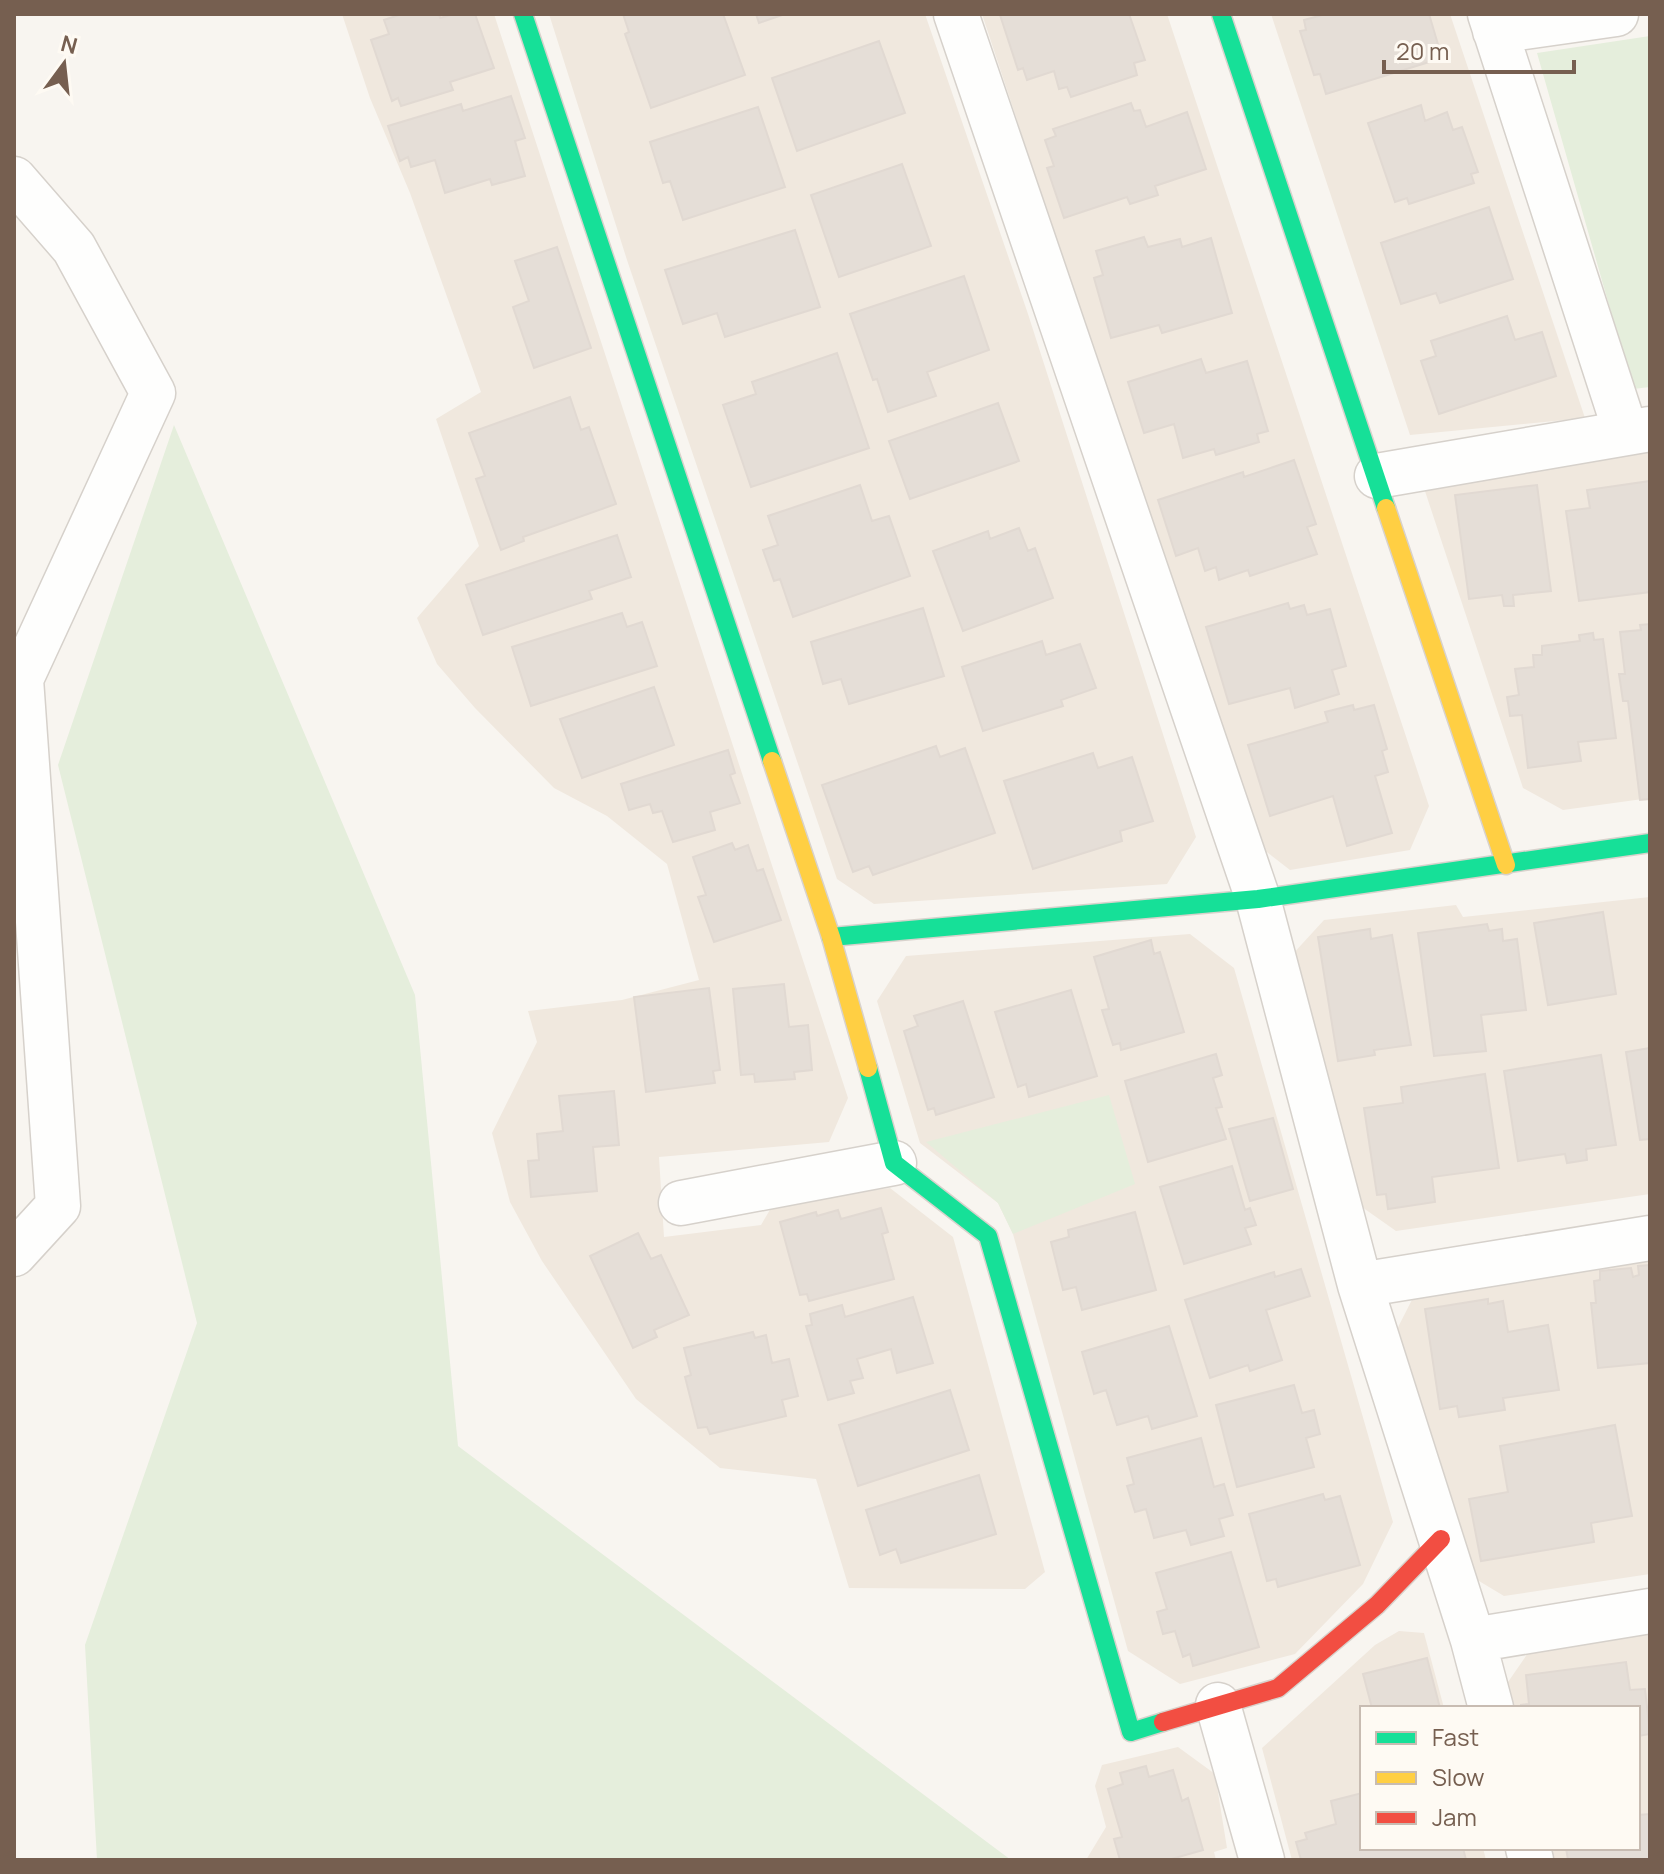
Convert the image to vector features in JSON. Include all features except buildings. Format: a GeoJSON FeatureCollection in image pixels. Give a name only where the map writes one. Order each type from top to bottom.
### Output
{"type":"FeatureCollection","features":[{"type":"Feature","properties":{"kind":"street"},"geometry":{"type":"LineString","coordinates":[[523,14],[831,937],[894,1163],[988,1236],[1131,1732],[1278,1688],[1377,1605],[1441,1539]]}},
{"type":"Feature","properties":{"kind":"street"},"geometry":{"type":"LineString","coordinates":[[956,14],[1258,899],[1360,1285],[1473,1640],[1490,1706]]}},
{"type":"Feature","properties":{"kind":"street"},"geometry":{"type":"LineString","coordinates":[[1221,14],[1506,865]]}},
{"type":"Feature","properties":{"kind":"street"},"geometry":{"type":"LineString","coordinates":[[1377,476],[1638,431],[1493,23],[1616,14]]}},
{"type":"Feature","properties":{"kind":"street"},"geometry":{"type":"LineString","coordinates":[[14,179],[74,248],[153,393],[17,678],[58,1206],[14,1254]]}},
{"type":"Feature","properties":{"kind":"street"},"geometry":{"type":"LineString","coordinates":[[831,937],[1258,899],[1650,843]]}},
{"type":"Feature","properties":{"kind":"street"},"geometry":{"type":"LineString","coordinates":[[681,1203],[894,1163]]}},
{"type":"Feature","properties":{"kind":"street"},"geometry":{"type":"LineString","coordinates":[[1360,1285],[1650,1238]]}},
{"type":"Feature","properties":{"kind":"street"},"geometry":{"type":"LineString","coordinates":[[1473,1640],[1650,1611]]}},
{"type":"Feature","properties":{"kind":"street"},"geometry":{"type":"LineString","coordinates":[[1218,1705],[1262,1860]]}},
{"type":"Feature","properties":{"kind":"shaded area"},"geometry":{"type":"Polygon","coordinates":[[[342,14],[494,14],[848,1098],[829,1142],[659,1157],[664,1237],[761,1225],[774,1203],[890,1188],[953,1237],[1045,1572],[1025,1589],[849,1588],[816,1479],[720,1468],[636,1399],[542,1261],[510,1202],[492,1133],[537,1042],[528,1011],[622,1000],[699,980],[667,864],[607,816],[554,788],[475,708],[437,664],[417,618],[479,546],[436,419],[481,392],[410,193],[370,98],[342,14]]]}},
{"type":"Feature","properties":{"kind":"shaded area"},"geometry":{"type":"Polygon","coordinates":[[[549,14],[925,14],[1028,314],[1196,837],[1167,884],[874,904],[837,879],[627,260],[549,14]]]}},
{"type":"Feature","properties":{"kind":"shaded area"},"geometry":{"type":"Polygon","coordinates":[[[982,14],[1167,14],[1429,806],[1410,850],[1290,870],[1255,843],[982,14]]]}},
{"type":"Feature","properties":{"kind":"shaded area"},"geometry":{"type":"Polygon","coordinates":[[[1271,14],[1450,14],[1585,418],[1410,435],[1271,14]]]}},
{"type":"Feature","properties":{"kind":"shaded area"},"geometry":{"type":"Polygon","coordinates":[[[1650,447],[1650,798],[1563,810],[1523,788],[1421,479],[1650,447]]]}},
{"type":"Feature","properties":{"kind":"shaded area"},"geometry":{"type":"Polygon","coordinates":[[[1650,897],[1650,1194],[1396,1231],[1352,1200],[1291,956],[1324,920],[1456,905],[1463,917],[1650,897]]]}},
{"type":"Feature","properties":{"kind":"shaded area"},"geometry":{"type":"Polygon","coordinates":[[[1190,934],[1234,968],[1393,1522],[1363,1584],[1295,1654],[1180,1684],[1128,1651],[1013,1234],[998,1203],[920,1143],[877,1001],[906,956],[1190,934]]]}},
{"type":"Feature","properties":{"kind":"shaded area"},"geometry":{"type":"Polygon","coordinates":[[[1650,1251],[1650,1574],[1504,1596],[1464,1572],[1393,1337],[1418,1288],[1650,1251]]]}},
{"type":"Feature","properties":{"kind":"shaded area"},"geometry":{"type":"Polygon","coordinates":[[[1399,1631],[1424,1633],[1443,1706],[1360,1706],[1360,1850],[1484,1850],[1486,1860],[1292,1860],[1262,1748],[1375,1645],[1399,1631]]]}},
{"type":"Feature","properties":{"kind":"shaded area"},"geometry":{"type":"Polygon","coordinates":[[[1650,1634],[1650,1860],[1548,1860],[1546,1850],[1640,1850],[1640,1706],[1502,1706],[1499,1695],[1528,1653],[1650,1634]]]}},
{"type":"Feature","properties":{"kind":"shaded area"},"geometry":{"type":"Polygon","coordinates":[[[1178,1747],[1215,1774],[1227,1848],[1214,1852],[1216,1860],[1086,1860],[1106,1827],[1095,1786],[1102,1765],[1178,1747]]]}},
{"type":"Feature","properties":{"kind":"green space"},"geometry":{"type":"Polygon","coordinates":[[[1650,36],[1650,387],[1633,389],[1537,53],[1650,36]]]}},
{"type":"Feature","properties":{"kind":"green space"},"geometry":{"type":"Polygon","coordinates":[[[174,425],[415,995],[458,1446],[1011,1860],[97,1860],[85,1645],[197,1323],[58,765],[174,425]]]}},
{"type":"Feature","properties":{"kind":"green space"},"geometry":{"type":"Polygon","coordinates":[[[1109,1095],[1135,1184],[1013,1234],[998,1203],[926,1142],[1109,1095]]]}},
{"type":"Feature","properties":{"kind":"traffic: fast"},"geometry":{"type":"LineString","coordinates":[[523,14],[772,761]]}},
{"type":"Feature","properties":{"kind":"traffic: fast"},"geometry":{"type":"LineString","coordinates":[[1221,14],[1386,508]]}},
{"type":"Feature","properties":{"kind":"traffic: fast"},"geometry":{"type":"LineString","coordinates":[[831,937],[1258,899],[1650,843]]}},
{"type":"Feature","properties":{"kind":"traffic: fast"},"geometry":{"type":"LineString","coordinates":[[868,1068],[894,1163],[988,1236],[1131,1732],[1163,1722]]}},
{"type":"Feature","properties":{"kind":"traffic: slow"},"geometry":{"type":"LineString","coordinates":[[1386,508],[1506,865]]}},
{"type":"Feature","properties":{"kind":"traffic: slow"},"geometry":{"type":"LineString","coordinates":[[772,761],[831,937],[868,1068]]}},
{"type":"Feature","properties":{"kind":"traffic: jam"},"geometry":{"type":"LineString","coordinates":[[1163,1722],[1278,1688],[1377,1605],[1441,1539]]}}]}
